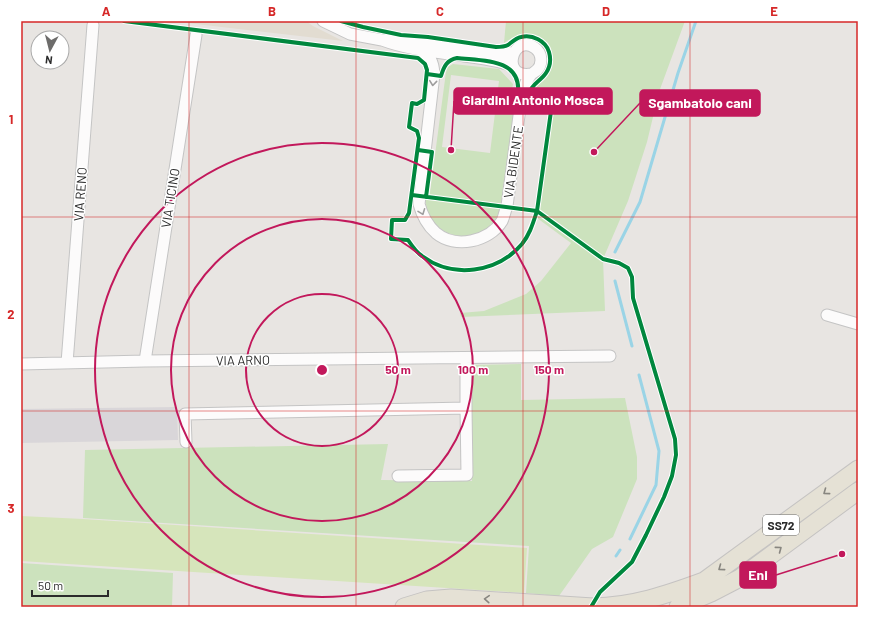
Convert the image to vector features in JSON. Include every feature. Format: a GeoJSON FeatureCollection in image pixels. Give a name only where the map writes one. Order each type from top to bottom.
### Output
{"type":"FeatureCollection","features":[{"type":"Feature","properties":{"kind":"main road","name":"SS72"},"geometry":{"type":"LineString","coordinates":[[654,607],[704,581],[858,469]]}},
{"type":"Feature","properties":{"kind":"main road","name":"SS72"},"geometry":{"type":"LineString","coordinates":[[683,606],[740,578],[858,491]]}},
{"type":"Feature","properties":{"kind":"main road","name":"SS72"},"geometry":{"type":"LineString","coordinates":[[404,607],[427,600],[451,598],[592,607],[611,606],[648,600],[704,581]]}},
{"type":"Feature","properties":{"kind":"street","name":"VIA BIDENTE"},"geometry":{"type":"LineString","coordinates":[[323,21],[350,34],[382,40],[416,42],[496,54],[514,52],[518,48],[527,45],[536,49],[541,58],[541,63],[539,68],[531,74],[522,93],[507,206],[502,220],[490,233],[477,241],[460,242],[445,238],[436,233],[422,215],[419,204],[434,74],[433,64],[430,57],[420,50]]}},
{"type":"Feature","properties":{"kind":"street","name":"VIA RENO"},"geometry":{"type":"LineString","coordinates":[[67,363],[93,25]]}},
{"type":"Feature","properties":{"kind":"street","name":"VIA TICINO"},"geometry":{"type":"LineString","coordinates":[[145,362],[196,35]]}},
{"type":"Feature","properties":{"kind":"street","name":"VIA BIDENTE"},"geometry":{"type":"LineString","coordinates":[[382,40],[398,46],[420,50],[494,60],[513,66],[515,70],[522,74],[531,74]]}},
{"type":"Feature","properties":{"kind":"street"},"geometry":{"type":"LineString","coordinates":[[513,66],[511,61],[514,52]]}},
{"type":"Feature","properties":{"kind":"street"},"geometry":{"type":"LineString","coordinates":[[827,314],[858,324]]}},
{"type":"Feature","properties":{"kind":"street","name":"VIA ARNO"},"geometry":{"type":"LineString","coordinates":[[21,364],[610,356]]}},
{"type":"Feature","properties":{"kind":"street"},"geometry":{"type":"LineString","coordinates":[[398,476],[467,475],[466,358]]}},
{"type":"Feature","properties":{"kind":"street"},"geometry":{"type":"LineString","coordinates":[[186,442],[185,414],[466,408]]}},
{"type":"Feature","properties":{"kind":"shaded area"},"geometry":{"type":"Polygon","coordinates":[[[170,21],[306,21],[343,41],[170,21]]]}},
{"type":"Feature","properties":{"kind":"shaded area"},"geometry":{"type":"Polygon","coordinates":[[[177,407],[178,440],[21,443],[21,409],[177,407]]]}},
{"type":"Feature","properties":{"kind":"green space"},"geometry":{"type":"Polygon","coordinates":[[[506,21],[685,21],[659,92],[647,142],[628,201],[603,259],[605,311],[461,317],[460,313],[484,311],[526,294],[541,281],[571,243],[537,218],[555,95],[531,93],[550,72],[553,60],[551,51],[543,40],[529,35],[517,36],[504,43],[506,21]]]}},
{"type":"Feature","properties":{"kind":"green space"},"geometry":{"type":"Polygon","coordinates":[[[453,64],[499,69],[513,84],[511,96],[516,97],[500,210],[495,220],[488,228],[473,235],[456,236],[441,229],[432,221],[425,200],[429,200],[446,72],[448,67],[453,64]],[[451,75],[442,147],[490,153],[499,81],[451,75]]]}},
{"type":"Feature","properties":{"kind":"green space"},"geometry":{"type":"Polygon","coordinates":[[[521,364],[521,400],[625,398],[637,457],[637,479],[613,537],[592,549],[559,596],[526,593],[529,546],[83,518],[85,450],[388,444],[381,480],[472,481],[471,365],[521,364]]]}},
{"type":"Feature","properties":{"kind":"green space"},"geometry":{"type":"Polygon","coordinates":[[[21,516],[527,548],[524,593],[21,561],[21,516]]]}},
{"type":"Feature","properties":{"kind":"green space"},"geometry":{"type":"Polygon","coordinates":[[[21,563],[173,573],[172,607],[21,607],[21,563]]]}},
{"type":"Feature","properties":{"kind":"waterway"},"geometry":{"type":"LineString","coordinates":[[615,252],[640,202],[678,73],[696,21]]}},
{"type":"Feature","properties":{"kind":"waterway"},"geometry":{"type":"LineString","coordinates":[[615,281],[632,346]]}},
{"type":"Feature","properties":{"kind":"waterway"},"geometry":{"type":"LineString","coordinates":[[630,539],[656,485],[659,451],[639,375]]}},
{"type":"Feature","properties":{"kind":"waterway"},"geometry":{"type":"LineString","coordinates":[[616,556],[620,550]]}},
{"type":"Feature","properties":{"kind":"cycle path"},"geometry":{"type":"LineString","coordinates":[[124,21],[418,58],[425,64],[427,70],[424,100],[417,104],[412,103],[409,127],[417,131],[419,138],[409,213],[405,220],[392,220],[391,239],[408,240],[416,251],[422,256],[447,268],[474,270],[488,267],[512,254],[522,244],[531,228],[537,211],[553,97],[518,92],[517,81],[513,73],[498,63],[488,61],[457,58],[446,64],[441,76],[427,74]]}},
{"type":"Feature","properties":{"kind":"cycle path"},"geometry":{"type":"LineString","coordinates":[[341,21],[401,35],[428,37],[496,47],[506,46],[516,39],[525,36],[538,39],[547,48],[550,55],[550,63],[544,76],[534,85],[529,94]]}},
{"type":"Feature","properties":{"kind":"cycle path"},"geometry":{"type":"LineString","coordinates":[[418,150],[432,152],[426,197]]}},
{"type":"Feature","properties":{"kind":"cycle path"},"geometry":{"type":"LineString","coordinates":[[412,195],[537,211],[603,259],[619,263],[628,268],[632,277],[633,298],[675,439],[676,455],[672,476],[664,497],[632,562],[600,592],[591,607]]}},
{"type":"Feature","properties":{"kind":"place","name":"Giardini Antonio Mosca"},"geometry":{"type":"Point","coordinates":[451,150]}},
{"type":"Feature","properties":{"kind":"place","name":"Sgambatoio cani"},"geometry":{"type":"Point","coordinates":[594,152]}},
{"type":"Feature","properties":{"kind":"place","name":"Eni"},"geometry":{"type":"Point","coordinates":[842,554]}}]}
